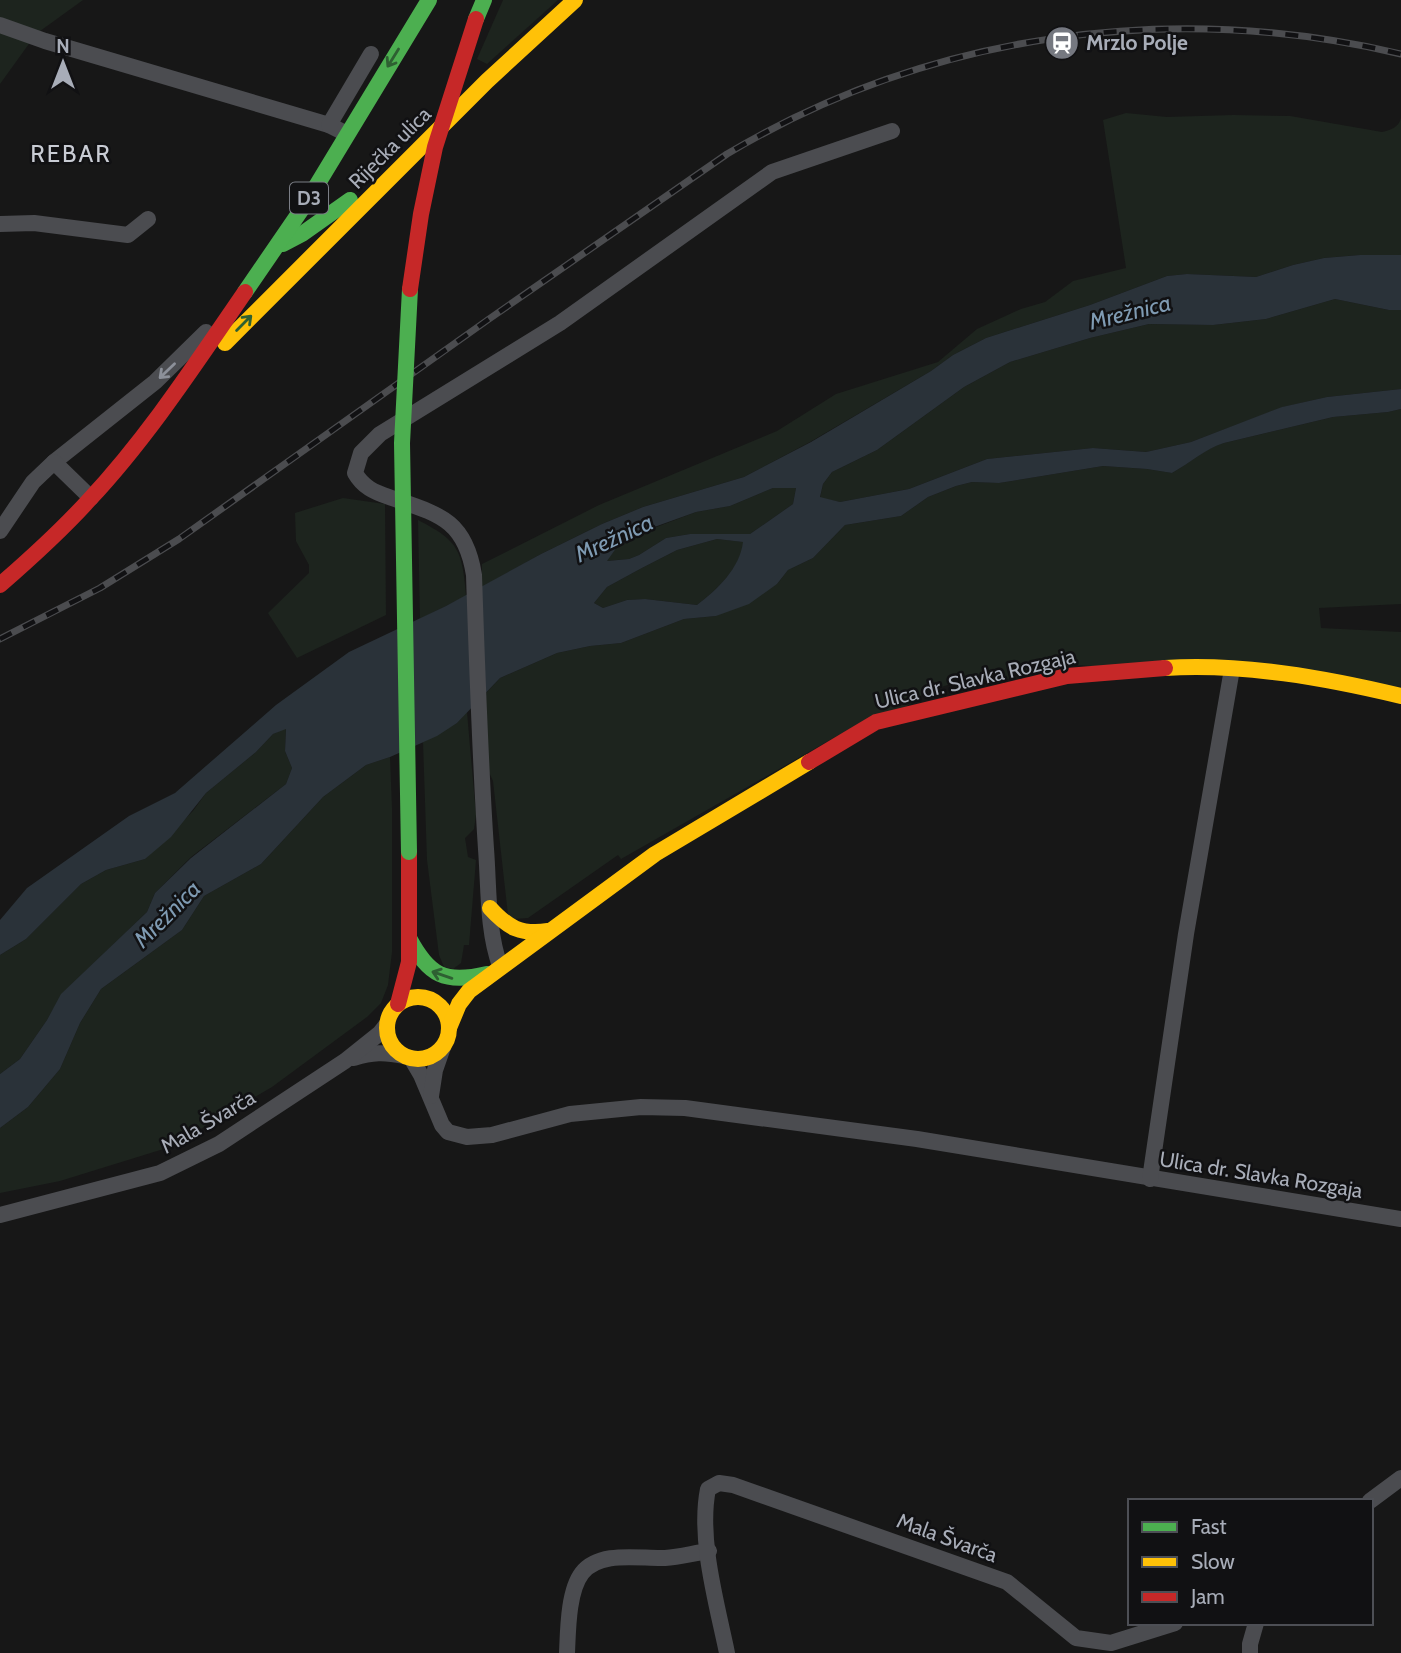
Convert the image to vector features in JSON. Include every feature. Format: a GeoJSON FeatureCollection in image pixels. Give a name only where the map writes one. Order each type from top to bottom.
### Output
{"type":"FeatureCollection","features":[{"type":"Feature","properties":{"kind":"street"},"geometry":{"type":"LineString","coordinates":[[345,1061],[380,1033],[387,1024],[398,1004],[409,962],[410,852],[402,443],[409,296],[421,214],[435,147],[475,19],[484,0]]}},
{"type":"Feature","properties":{"kind":"street","name":"Riječka ulica"},"geometry":{"type":"LineString","coordinates":[[179,389],[413,154],[575,0]]}},
{"type":"Feature","properties":{"kind":"street","name":"Riječka ulica"},"geometry":{"type":"LineString","coordinates":[[0,585],[54,537],[91,498],[179,389],[277,247],[425,2]]}},
{"type":"Feature","properties":{"kind":"street"},"geometry":{"type":"LineString","coordinates":[[0,25],[60,46],[329,125],[347,134]]}},
{"type":"Feature","properties":{"kind":"street"},"geometry":{"type":"LineString","coordinates":[[329,125],[371,54]]}},
{"type":"Feature","properties":{"kind":"street"},"geometry":{"type":"LineString","coordinates":[[409,937],[427,968],[438,976],[463,980],[497,969],[490,908],[481,765],[474,575],[470,551],[459,532],[445,519],[430,511],[374,492],[361,484],[355,473],[361,453],[380,434],[561,323],[772,172],[892,131]]}},
{"type":"Feature","properties":{"kind":"street"},"geometry":{"type":"LineString","coordinates":[[277,247],[302,234],[413,154]]}},
{"type":"Feature","properties":{"kind":"street"},"geometry":{"type":"LineString","coordinates":[[0,224],[34,223],[128,235],[148,219]]}},
{"type":"Feature","properties":{"kind":"street","name":"Riječka ulica"},"geometry":{"type":"LineString","coordinates":[[0,531],[33,482],[54,462],[155,382],[249,287]]}},
{"type":"Feature","properties":{"kind":"street"},"geometry":{"type":"LineString","coordinates":[[54,462],[91,498]]}},
{"type":"Feature","properties":{"kind":"street","name":"Ulica dr. Slavka Rozgaja"},"geometry":{"type":"LineString","coordinates":[[449,1028],[459,1004],[469,991],[655,854],[876,722],[1068,676],[1170,668],[1232,669],[1352,684],[1401,696]]}},
{"type":"Feature","properties":{"kind":"street"},"geometry":{"type":"LineString","coordinates":[[1150,1179],[1186,934],[1232,669]]}},
{"type":"Feature","properties":{"kind":"street"},"geometry":{"type":"LineString","coordinates":[[490,908],[505,925],[517,932],[532,934],[548,931]]}},
{"type":"Feature","properties":{"kind":"street"},"geometry":{"type":"LineString","coordinates":[[409,962],[418,988],[443,1009],[449,1028],[435,1070],[431,1098]]}},
{"type":"Feature","properties":{"kind":"street","name":"Ulica dr. Slavka Rozgaja"},"geometry":{"type":"LineString","coordinates":[[427,998],[443,998],[469,991]]}},
{"type":"Feature","properties":{"kind":"street"},"geometry":{"type":"LineString","coordinates":[[398,1004],[407,999],[427,998]]}},
{"type":"Feature","properties":{"kind":"street"},"geometry":{"type":"LineString","coordinates":[[387,1024],[389,1039],[397,1052],[407,1057]]}},
{"type":"Feature","properties":{"kind":"street"},"geometry":{"type":"LineString","coordinates":[[345,1061],[369,1052],[428,1057],[443,1047]]}},
{"type":"Feature","properties":{"kind":"street","name":"Ulica dr. Slavka Rozgaja"},"geometry":{"type":"LineString","coordinates":[[407,1057],[421,1075],[442,1125],[448,1132],[467,1137],[492,1135],[570,1114],[640,1107],[685,1108],[917,1139],[1401,1219]]}},
{"type":"Feature","properties":{"kind":"street","name":"Mala Švarča"},"geometry":{"type":"LineString","coordinates":[[0,1215],[160,1173],[219,1144],[345,1061]]}},
{"type":"Feature","properties":{"kind":"street"},"geometry":{"type":"LineString","coordinates":[[1373,1499],[1401,1478]]}},
{"type":"Feature","properties":{"kind":"street","name":"Mala Švarča"},"geometry":{"type":"LineString","coordinates":[[709,1551],[705,1506],[708,1489],[719,1483],[733,1485],[1007,1582],[1076,1638],[1111,1643],[1169,1625]]}},
{"type":"Feature","properties":{"kind":"street"},"geometry":{"type":"LineString","coordinates":[[566,1653],[575,1585],[583,1572],[612,1558],[668,1558],[709,1551],[727,1653]]}},
{"type":"Feature","properties":{"kind":"street"},"geometry":{"type":"LineString","coordinates":[[1250,1653],[1255,1625]]}},
{"type":"Feature","properties":{"kind":"shaded area"},"geometry":{"type":"Polygon","coordinates":[[[0,0],[83,0],[36,34],[0,84],[0,0]]]}},
{"type":"Feature","properties":{"kind":"shaded area"},"geometry":{"type":"Polygon","coordinates":[[[503,0],[558,0],[487,64],[477,59],[503,0]]]}},
{"type":"Feature","properties":{"kind":"shaded area"},"geometry":{"type":"Polygon","coordinates":[[[1126,113],[1167,117],[1290,116],[1382,132],[1394,128],[1401,118],[1401,255],[1324,258],[1256,277],[1187,274],[1167,276],[1090,305],[986,338],[953,355],[931,371],[810,442],[744,477],[643,507],[602,524],[482,587],[482,564],[599,505],[777,431],[836,394],[938,362],[977,329],[1021,309],[1045,302],[1073,281],[1126,268],[1103,120],[1126,113]]]}},
{"type":"Feature","properties":{"kind":"shaded area"},"geometry":{"type":"Polygon","coordinates":[[[1335,299],[1401,310],[1401,389],[1327,397],[1283,407],[1191,442],[1146,452],[1093,448],[987,459],[909,489],[840,502],[820,498],[823,484],[832,472],[877,450],[964,387],[1010,362],[1149,324],[1213,325],[1266,319],[1335,299]]]}},
{"type":"Feature","properties":{"kind":"shaded area"},"geometry":{"type":"Polygon","coordinates":[[[1401,409],[1401,604],[1319,608],[1321,628],[1401,632],[1401,687],[1076,665],[983,684],[963,680],[926,692],[899,712],[837,736],[621,859],[618,855],[528,918],[514,919],[508,915],[493,781],[488,770],[486,693],[500,678],[557,653],[621,643],[684,619],[716,616],[777,584],[788,570],[813,558],[845,525],[901,516],[928,497],[956,486],[972,482],[999,483],[1103,466],[1172,473],[1204,452],[1224,443],[1333,417],[1401,409]]]}},
{"type":"Feature","properties":{"kind":"shaded area"},"geometry":{"type":"Polygon","coordinates":[[[773,488],[796,488],[793,504],[750,534],[690,534],[666,538],[629,559],[606,561],[617,547],[646,531],[696,512],[730,506],[773,488]]]}},
{"type":"Feature","properties":{"kind":"shaded area"},"geometry":{"type":"Polygon","coordinates":[[[343,498],[385,504],[386,615],[297,658],[268,613],[309,573],[309,565],[296,541],[295,513],[343,498]]]}},
{"type":"Feature","properties":{"kind":"shaded area"},"geometry":{"type":"Polygon","coordinates":[[[418,520],[442,534],[456,549],[463,568],[466,596],[420,619],[418,520]]]}},
{"type":"Feature","properties":{"kind":"shaded area"},"geometry":{"type":"Polygon","coordinates":[[[717,539],[744,542],[742,552],[726,578],[697,605],[645,599],[627,600],[603,608],[594,603],[607,587],[640,569],[677,550],[717,539]]]}},
{"type":"Feature","properties":{"kind":"shaded area"},"geometry":{"type":"Polygon","coordinates":[[[467,712],[476,815],[474,829],[465,838],[468,857],[476,860],[469,945],[464,945],[461,963],[453,969],[444,967],[439,955],[427,860],[423,742],[457,723],[467,712]]]}},
{"type":"Feature","properties":{"kind":"shaded area"},"geometry":{"type":"Polygon","coordinates":[[[286,728],[285,751],[292,768],[286,784],[191,857],[155,893],[147,912],[62,994],[20,1059],[0,1074],[0,955],[26,939],[81,884],[106,870],[145,859],[193,811],[206,793],[256,752],[273,734],[286,728]]]}},
{"type":"Feature","properties":{"kind":"shaded area"},"geometry":{"type":"Polygon","coordinates":[[[390,757],[392,952],[388,985],[381,1003],[367,1017],[272,1087],[170,1147],[60,1181],[0,1193],[0,1128],[28,1107],[60,1069],[80,1023],[101,989],[182,930],[204,896],[261,864],[323,797],[366,765],[390,757]]]}},
{"type":"Feature","properties":{"kind":"water","name":"Mrežnica"},"geometry":{"type":"Polygon","coordinates":[[[1401,255],[1401,310],[1335,299],[1266,319],[1213,325],[1149,324],[1010,362],[964,387],[877,450],[832,472],[823,484],[820,497],[840,502],[909,489],[987,459],[1093,448],[1146,452],[1191,442],[1282,407],[1327,397],[1401,389],[1401,409],[1333,417],[1224,443],[1204,452],[1172,473],[1103,466],[999,483],[972,482],[956,486],[928,497],[901,516],[845,525],[813,558],[788,570],[777,584],[749,604],[716,616],[684,619],[621,643],[557,653],[500,678],[457,723],[437,736],[366,765],[323,797],[261,864],[204,896],[182,930],[101,989],[80,1023],[60,1069],[28,1107],[0,1128],[0,1074],[20,1059],[61,994],[147,912],[155,893],[191,858],[286,784],[292,768],[285,751],[286,729],[273,734],[256,752],[206,793],[171,837],[145,859],[106,870],[81,884],[26,939],[0,955],[0,920],[27,888],[129,816],[175,793],[276,705],[349,652],[446,606],[602,524],[643,507],[744,477],[811,442],[931,371],[953,355],[986,338],[1090,305],[1167,276],[1187,274],[1256,277],[1324,258],[1401,255]],[[773,488],[730,506],[696,512],[646,530],[617,547],[607,561],[629,559],[666,538],[690,534],[750,534],[793,504],[796,488],[773,488]],[[717,539],[677,550],[640,569],[607,587],[594,603],[603,608],[627,600],[645,599],[697,605],[726,578],[741,552],[743,542],[717,539]]]}},
{"type":"Feature","properties":{"kind":"railway"},"geometry":{"type":"LineString","coordinates":[[0,639],[100,588],[179,539],[727,154],[805,113],[886,80],[969,55],[1054,38],[1140,30],[1227,30],[1314,38],[1401,54]]}},
{"type":"Feature","properties":{"kind":"traffic: fast"},"geometry":{"type":"LineString","coordinates":[[245,292],[306,203],[429,0]]}},
{"type":"Feature","properties":{"kind":"traffic: fast"},"geometry":{"type":"LineString","coordinates":[[476,19],[484,0]]}},
{"type":"Feature","properties":{"kind":"traffic: fast"},"geometry":{"type":"LineString","coordinates":[[283,244],[350,200]]}},
{"type":"Feature","properties":{"kind":"traffic: fast"},"geometry":{"type":"LineString","coordinates":[[409,852],[402,443],[410,289]]}},
{"type":"Feature","properties":{"kind":"traffic: fast"},"geometry":{"type":"LineString","coordinates":[[409,938],[424,961],[440,974],[460,978],[487,974]]}},
{"type":"Feature","properties":{"kind":"traffic: slow"},"geometry":{"type":"LineString","coordinates":[[225,343],[487,81],[575,0]]}},
{"type":"Feature","properties":{"kind":"traffic: slow"},"geometry":{"type":"LineString","coordinates":[[1165,668],[1224,668],[1284,673],[1401,696]]}},
{"type":"Feature","properties":{"kind":"traffic: slow"},"geometry":{"type":"LineString","coordinates":[[449,1028],[459,1004],[469,991],[655,854],[809,762]]}},
{"type":"Feature","properties":{"kind":"traffic: slow"},"geometry":{"type":"LineString","coordinates":[[490,908],[516,929],[530,932],[548,931]]}},
{"type":"Feature","properties":{"kind":"traffic: slow"},"geometry":{"type":"LineString","coordinates":[[418,997],[430,999],[440,1006],[447,1016],[449,1028],[447,1040],[440,1050],[430,1057],[418,1059],[406,1057],[396,1050],[389,1040],[387,1028],[389,1016],[396,1006],[406,999],[418,997]]}},
{"type":"Feature","properties":{"kind":"traffic: jam"},"geometry":{"type":"LineString","coordinates":[[410,289],[421,214],[435,147],[476,19]]}},
{"type":"Feature","properties":{"kind":"traffic: jam"},"geometry":{"type":"LineString","coordinates":[[0,585],[57,533],[111,476],[171,399],[245,292]]}},
{"type":"Feature","properties":{"kind":"traffic: jam"},"geometry":{"type":"LineString","coordinates":[[809,762],[876,722],[1067,676],[1165,668]]}},
{"type":"Feature","properties":{"kind":"traffic: jam"},"geometry":{"type":"LineString","coordinates":[[398,1004],[409,962],[409,852]]}},
{"type":"Feature","properties":{"kind":"place","name":"Mrzlo Polje"},"geometry":{"type":"Point","coordinates":[1062,43]}},
{"type":"Feature","properties":{"kind":"district","name":"REBAR"},"geometry":{"type":"Point","coordinates":[71,154]}}]}
